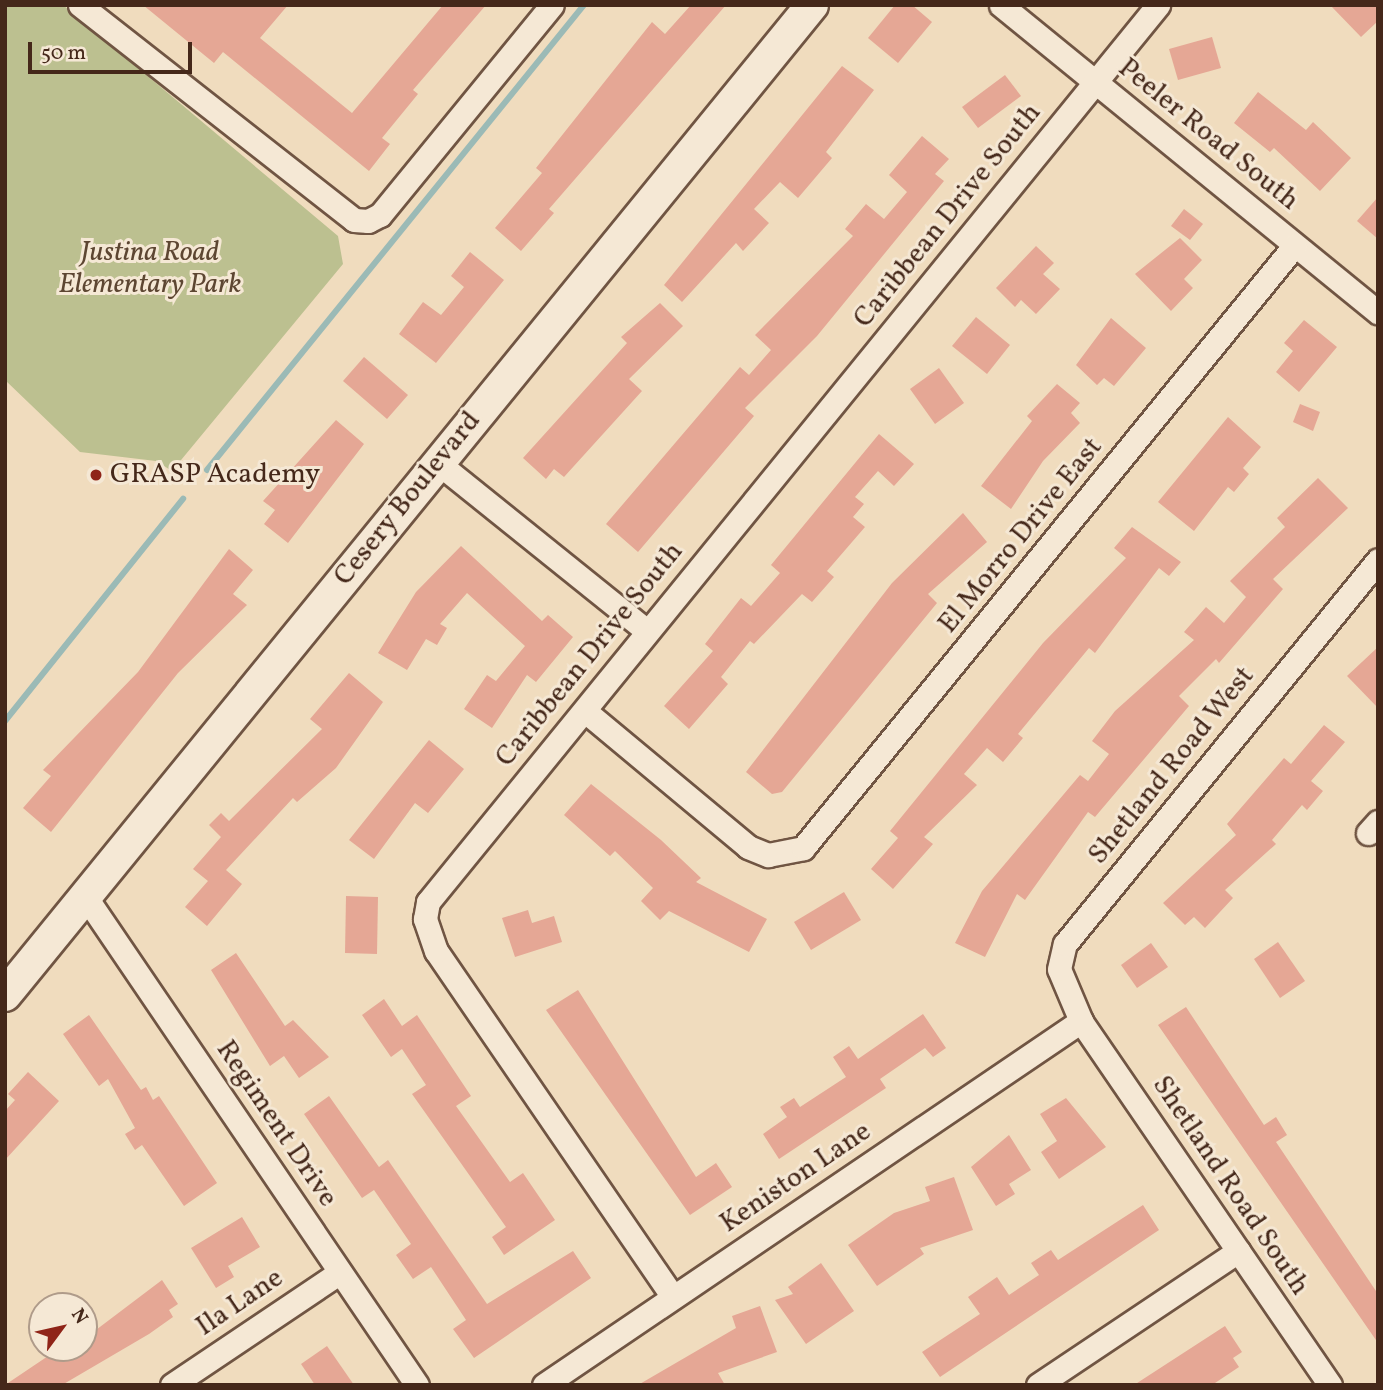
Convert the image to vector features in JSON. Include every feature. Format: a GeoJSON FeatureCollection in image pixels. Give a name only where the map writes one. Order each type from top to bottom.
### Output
{"type":"FeatureCollection","features":[{"type":"Feature","properties":{"kind":"main road","name":"Cesery Boulevard"},"geometry":{"type":"LineString","coordinates":[[5,995],[812,5]]}},
{"type":"Feature","properties":{"kind":"street"},"geometry":{"type":"LineString","coordinates":[[80,5],[354,220],[368,221],[380,215],[552,5]]}},
{"type":"Feature","properties":{"kind":"street","name":"Peeler Road South"},"geometry":{"type":"LineString","coordinates":[[1001,5],[1378,312]]}},
{"type":"Feature","properties":{"kind":"street","name":"Caribbean Drive South"},"geometry":{"type":"LineString","coordinates":[[674,1297],[436,951],[425,919],[438,888],[1158,5]]}},
{"type":"Feature","properties":{"kind":"street","name":"El Morro Drive East"},"geometry":{"type":"LineString","coordinates":[[585,711],[748,847],[786,855],[817,835],[1295,245]]}},
{"type":"Feature","properties":{"kind":"street"},"geometry":{"type":"LineString","coordinates":[[438,463],[647,631]]}},
{"type":"Feature","properties":{"kind":"street","name":"Shetland Road West"},"geometry":{"type":"LineString","coordinates":[[1081,1021],[1063,990],[1065,944],[1378,560]]}},
{"type":"Feature","properties":{"kind":"street","name":"Regiment Drive"},"geometry":{"type":"LineString","coordinates":[[85,896],[417,1385]]}},
{"type":"Feature","properties":{"kind":"street","name":"Shetland Road South"},"geometry":{"type":"LineString","coordinates":[[1081,1021],[1330,1385]]}},
{"type":"Feature","properties":{"kind":"street","name":"Keniston Lane"},"geometry":{"type":"LineString","coordinates":[[544,1385],[1081,1021]]}},
{"type":"Feature","properties":{"kind":"street"},"geometry":{"type":"LineString","coordinates":[[1038,1385],[1238,1251]]}},
{"type":"Feature","properties":{"kind":"street","name":"Ila Lane"},"geometry":{"type":"LineString","coordinates":[[172,1385],[340,1272]]}},
{"type":"Feature","properties":{"kind":"green space","name":"Justina Road Elementary Park"},"geometry":{"type":"Polygon","coordinates":[[[5,5],[63,5],[338,236],[343,264],[172,471],[156,461],[80,452],[5,380],[5,5]]]}},
{"type":"Feature","properties":{"kind":"building"},"geometry":{"type":"Polygon","coordinates":[[[143,5],[288,5],[260,38],[352,113],[443,5],[486,5],[413,90],[418,94],[382,138],[390,144],[369,171],[223,52],[214,63],[143,5]]]}},
{"type":"Feature","properties":{"kind":"building"},"geometry":{"type":"Polygon","coordinates":[[[691,5],[726,5],[549,209],[554,213],[521,251],[495,228],[542,173],[536,168],[652,22],[665,34],[691,5]]]}},
{"type":"Feature","properties":{"kind":"building"},"geometry":{"type":"Polygon","coordinates":[[[895,5],[912,5],[932,22],[898,63],[868,38],[895,5]]]}},
{"type":"Feature","properties":{"kind":"building"},"geometry":{"type":"Polygon","coordinates":[[[1330,5],[1378,5],[1378,21],[1361,37],[1330,5]]]}},
{"type":"Feature","properties":{"kind":"building"},"geometry":{"type":"Polygon","coordinates":[[[1212,37],[1221,68],[1178,80],[1169,49],[1212,37]]]}},
{"type":"Feature","properties":{"kind":"building"},"geometry":{"type":"Polygon","coordinates":[[[842,66],[874,90],[826,152],[832,158],[798,198],[780,182],[754,209],[769,223],[743,251],[736,243],[682,302],[664,285],[842,66]]]}},
{"type":"Feature","properties":{"kind":"building"},"geometry":{"type":"Polygon","coordinates":[[[1005,75],[1021,96],[978,128],[962,107],[1005,75]]]}},
{"type":"Feature","properties":{"kind":"building"},"geometry":{"type":"Polygon","coordinates":[[[1258,92],[1306,130],[1313,122],[1351,158],[1320,191],[1274,148],[1270,152],[1234,123],[1258,92]]]}},
{"type":"Feature","properties":{"kind":"building"},"geometry":{"type":"Polygon","coordinates":[[[922,136],[949,159],[935,174],[944,181],[817,336],[745,408],[754,416],[638,552],[606,524],[740,367],[749,375],[771,350],[755,335],[853,236],[845,229],[866,204],[884,219],[907,192],[889,175],[922,136]]]}},
{"type":"Feature","properties":{"kind":"building"},"geometry":{"type":"Polygon","coordinates":[[[1378,197],[1378,239],[1357,221],[1378,197]]]}},
{"type":"Feature","properties":{"kind":"building"},"geometry":{"type":"Polygon","coordinates":[[[1184,209],[1203,224],[1190,240],[1171,226],[1184,209]]]}},
{"type":"Feature","properties":{"kind":"building"},"geometry":{"type":"Polygon","coordinates":[[[1180,238],[1202,260],[1184,279],[1193,288],[1171,311],[1135,274],[1180,238]]]}},
{"type":"Feature","properties":{"kind":"building"},"geometry":{"type":"Polygon","coordinates":[[[1036,246],[1054,263],[1043,274],[1060,289],[1036,314],[1021,300],[1015,307],[996,288],[1036,246]]]}},
{"type":"Feature","properties":{"kind":"building"},"geometry":{"type":"Polygon","coordinates":[[[470,252],[504,280],[436,363],[399,334],[423,302],[441,315],[464,287],[451,276],[470,252]]]}},
{"type":"Feature","properties":{"kind":"building"},"geometry":{"type":"Polygon","coordinates":[[[660,303],[683,326],[629,379],[642,391],[564,477],[554,469],[546,479],[523,458],[627,343],[621,337],[660,303]]]}},
{"type":"Feature","properties":{"kind":"building"},"geometry":{"type":"Polygon","coordinates":[[[976,317],[1010,345],[987,374],[952,346],[976,317]]]}},
{"type":"Feature","properties":{"kind":"building"},"geometry":{"type":"Polygon","coordinates":[[[1111,318],[1146,348],[1114,386],[1104,378],[1097,385],[1076,365],[1111,318]]]}},
{"type":"Feature","properties":{"kind":"building"},"geometry":{"type":"Polygon","coordinates":[[[1304,320],[1337,347],[1299,392],[1276,372],[1293,351],[1284,343],[1304,320]]]}},
{"type":"Feature","properties":{"kind":"building"},"geometry":{"type":"Polygon","coordinates":[[[364,357],[408,395],[387,419],[343,381],[364,357]]]}},
{"type":"Feature","properties":{"kind":"building"},"geometry":{"type":"Polygon","coordinates":[[[939,368],[964,403],[935,424],[910,389],[939,368]]]}},
{"type":"Feature","properties":{"kind":"building"},"geometry":{"type":"Polygon","coordinates":[[[1057,384],[1080,403],[1071,413],[1080,423],[1043,461],[1011,509],[981,486],[1032,421],[1027,416],[1057,384]]]}},
{"type":"Feature","properties":{"kind":"building"},"geometry":{"type":"Polygon","coordinates":[[[1300,404],[1320,412],[1313,431],[1293,422],[1300,404]]]}},
{"type":"Feature","properties":{"kind":"building"},"geometry":{"type":"Polygon","coordinates":[[[1228,417],[1261,447],[1243,468],[1249,474],[1234,492],[1228,487],[1194,531],[1158,502],[1228,417]]]}},
{"type":"Feature","properties":{"kind":"building"},"geometry":{"type":"Polygon","coordinates":[[[336,420],[364,444],[288,543],[264,524],[275,510],[263,501],[336,420]]]}},
{"type":"Feature","properties":{"kind":"building"},"geometry":{"type":"Polygon","coordinates":[[[879,434],[914,464],[894,486],[878,471],[855,497],[864,504],[853,517],[865,527],[827,571],[834,577],[812,602],[802,594],[754,644],[750,641],[721,677],[728,684],[689,729],[664,706],[713,651],[705,644],[741,598],[751,606],[780,573],[771,565],[879,434]]]}},
{"type":"Feature","properties":{"kind":"building"},"geometry":{"type":"Polygon","coordinates":[[[1318,478],[1348,508],[1273,579],[1283,589],[1219,663],[1216,659],[1179,696],[1189,706],[1095,817],[1088,812],[1025,900],[1017,894],[985,957],[955,943],[982,891],[1080,775],[1088,781],[1109,754],[1092,741],[1115,711],[1194,640],[1184,632],[1206,607],[1224,623],[1246,597],[1230,581],[1285,527],[1277,518],[1318,478]]]}},
{"type":"Feature","properties":{"kind":"building"},"geometry":{"type":"Polygon","coordinates":[[[963,513],[987,542],[928,594],[937,603],[782,792],[772,794],[746,772],[892,583],[963,513]]]}},
{"type":"Feature","properties":{"kind":"building"},"geometry":{"type":"Polygon","coordinates":[[[1132,527],[1181,562],[1169,576],[1159,568],[1095,653],[1089,648],[1018,734],[1023,738],[1003,762],[987,748],[964,774],[977,785],[924,837],[933,844],[893,889],[871,869],[898,838],[890,831],[1043,643],[1126,558],[1114,548],[1132,527]]]}},
{"type":"Feature","properties":{"kind":"building"},"geometry":{"type":"Polygon","coordinates":[[[461,546],[542,621],[548,615],[573,637],[536,682],[527,675],[492,728],[464,709],[487,675],[496,681],[525,646],[467,593],[440,624],[447,628],[437,645],[426,639],[407,670],[378,653],[416,592],[461,546]]]}},
{"type":"Feature","properties":{"kind":"building"},"geometry":{"type":"Polygon","coordinates":[[[229,549],[253,570],[233,594],[247,605],[178,673],[51,832],[23,808],[51,776],[43,770],[138,672],[229,549]]]}},
{"type":"Feature","properties":{"kind":"building"},"geometry":{"type":"Polygon","coordinates":[[[1378,647],[1378,708],[1347,676],[1378,647]]]}},
{"type":"Feature","properties":{"kind":"building"},"geometry":{"type":"Polygon","coordinates":[[[349,673],[383,702],[336,768],[297,802],[293,798],[226,870],[242,884],[207,926],[185,907],[208,881],[193,869],[221,837],[209,825],[221,813],[229,821],[322,729],[310,719],[349,673]]]}},
{"type":"Feature","properties":{"kind":"building"},"geometry":{"type":"Polygon","coordinates":[[[1324,725],[1345,742],[1311,781],[1323,791],[1307,810],[1302,805],[1272,840],[1276,844],[1225,890],[1233,898],[1205,928],[1194,917],[1185,925],[1163,903],[1236,835],[1227,824],[1284,758],[1291,764],[1324,725]]]}},
{"type":"Feature","properties":{"kind":"building"},"geometry":{"type":"Polygon","coordinates":[[[429,740],[464,769],[428,813],[415,803],[374,859],[349,840],[429,740]]]}},
{"type":"Feature","properties":{"kind":"building"},"geometry":{"type":"Polygon","coordinates":[[[591,784],[661,840],[701,878],[696,882],[767,919],[749,952],[669,911],[660,920],[641,901],[653,888],[615,851],[610,856],[564,815],[591,784]]]}},
{"type":"Feature","properties":{"kind":"building"},"geometry":{"type":"Polygon","coordinates":[[[844,892],[861,920],[811,950],[794,922],[844,892]]]}},
{"type":"Feature","properties":{"kind":"building"},"geometry":{"type":"Polygon","coordinates":[[[346,896],[378,897],[377,954],[345,953],[346,896]]]}},
{"type":"Feature","properties":{"kind":"building"},"geometry":{"type":"Polygon","coordinates":[[[528,910],[532,923],[554,916],[562,942],[515,957],[502,918],[528,910]]]}},
{"type":"Feature","properties":{"kind":"building"},"geometry":{"type":"Polygon","coordinates":[[[1278,942],[1305,981],[1280,998],[1254,959],[1278,942]]]}},
{"type":"Feature","properties":{"kind":"building"},"geometry":{"type":"Polygon","coordinates":[[[1151,943],[1168,967],[1137,988],[1121,965],[1151,943]]]}},
{"type":"Feature","properties":{"kind":"building"},"geometry":{"type":"Polygon","coordinates":[[[236,953],[285,1026],[293,1020],[329,1057],[299,1078],[284,1056],[270,1066],[211,970],[236,953]]]}},
{"type":"Feature","properties":{"kind":"building"},"geometry":{"type":"Polygon","coordinates":[[[578,990],[696,1177],[716,1163],[732,1187],[690,1215],[546,1010],[578,990]]]}},
{"type":"Feature","properties":{"kind":"building"},"geometry":{"type":"Polygon","coordinates":[[[384,999],[402,1026],[417,1015],[471,1096],[456,1106],[510,1182],[523,1173],[555,1220],[504,1255],[492,1237],[506,1227],[412,1094],[426,1085],[402,1049],[391,1057],[362,1015],[384,999]]]}},
{"type":"Feature","properties":{"kind":"building"},"geometry":{"type":"Polygon","coordinates":[[[1186,1007],[1264,1125],[1276,1117],[1287,1135],[1276,1142],[1378,1294],[1378,1343],[1158,1025],[1186,1007]]]}},
{"type":"Feature","properties":{"kind":"building"},"geometry":{"type":"Polygon","coordinates":[[[923,1014],[946,1048],[933,1057],[925,1048],[880,1079],[886,1088],[779,1159],[763,1134],[787,1117],[780,1107],[794,1098],[800,1107],[846,1077],[833,1057],[849,1046],[858,1059],[923,1014]]]}},
{"type":"Feature","properties":{"kind":"building"},"geometry":{"type":"Polygon","coordinates":[[[89,1015],[141,1090],[146,1087],[153,1100],[159,1096],[217,1183],[184,1206],[142,1145],[135,1150],[125,1134],[135,1128],[108,1079],[99,1086],[63,1034],[89,1015]]]}},
{"type":"Feature","properties":{"kind":"building"},"geometry":{"type":"Polygon","coordinates":[[[28,1072],[59,1101],[5,1160],[5,1111],[15,1100],[8,1094],[28,1072]]]}},
{"type":"Feature","properties":{"kind":"building"},"geometry":{"type":"Polygon","coordinates":[[[329,1096],[379,1167],[388,1160],[487,1304],[573,1251],[591,1278],[474,1358],[453,1329],[466,1320],[431,1267],[413,1279],[396,1255],[411,1244],[374,1190],[362,1198],[304,1114],[329,1096]]]}},
{"type":"Feature","properties":{"kind":"building"},"geometry":{"type":"Polygon","coordinates":[[[1066,1098],[1106,1147],[1059,1179],[1041,1152],[1057,1141],[1040,1114],[1066,1098]]]}},
{"type":"Feature","properties":{"kind":"building"},"geometry":{"type":"Polygon","coordinates":[[[1009,1135],[1031,1170],[1009,1184],[1015,1194],[996,1206],[971,1167],[1009,1135]]]}},
{"type":"Feature","properties":{"kind":"building"},"geometry":{"type":"Polygon","coordinates":[[[954,1177],[973,1230],[920,1248],[924,1254],[877,1286],[848,1245],[894,1213],[930,1201],[925,1187],[954,1177]]]}},
{"type":"Feature","properties":{"kind":"building"},"geometry":{"type":"Polygon","coordinates":[[[1143,1205],[1159,1230],[940,1377],[922,1352],[980,1314],[968,1297],[997,1277],[1009,1295],[1039,1275],[1031,1263],[1051,1250],[1058,1260],[1143,1205]]]}},
{"type":"Feature","properties":{"kind":"building"},"geometry":{"type":"Polygon","coordinates":[[[242,1217],[260,1247],[228,1266],[234,1277],[216,1288],[191,1248],[242,1217]]]}},
{"type":"Feature","properties":{"kind":"building"},"geometry":{"type":"Polygon","coordinates":[[[821,1263],[854,1311],[806,1344],[775,1300],[793,1294],[788,1287],[821,1263]]]}},
{"type":"Feature","properties":{"kind":"building"},"geometry":{"type":"Polygon","coordinates":[[[162,1280],[178,1304],[169,1310],[173,1317],[149,1334],[62,1385],[5,1385],[39,1362],[98,1362],[98,1328],[162,1280]]]}},
{"type":"Feature","properties":{"kind":"building"},"geometry":{"type":"Polygon","coordinates":[[[760,1306],[777,1352],[718,1373],[725,1385],[638,1385],[736,1328],[732,1316],[760,1306]]]}},
{"type":"Feature","properties":{"kind":"building"},"geometry":{"type":"Polygon","coordinates":[[[1225,1326],[1242,1352],[1233,1358],[1239,1367],[1212,1385],[1134,1385],[1225,1326]]]}},
{"type":"Feature","properties":{"kind":"building"},"geometry":{"type":"Polygon","coordinates":[[[327,1346],[354,1385],[315,1385],[301,1364],[327,1346]]]}},
{"type":"Feature","properties":{"kind":"waterway"},"geometry":{"type":"LineString","coordinates":[[207,470],[584,5]]}},
{"type":"Feature","properties":{"kind":"waterway"},"geometry":{"type":"LineString","coordinates":[[5,721],[183,499]]}},
{"type":"Feature","properties":{"kind":"place","name":"GRASP Academy"},"geometry":{"type":"Point","coordinates":[96,475]}}]}
